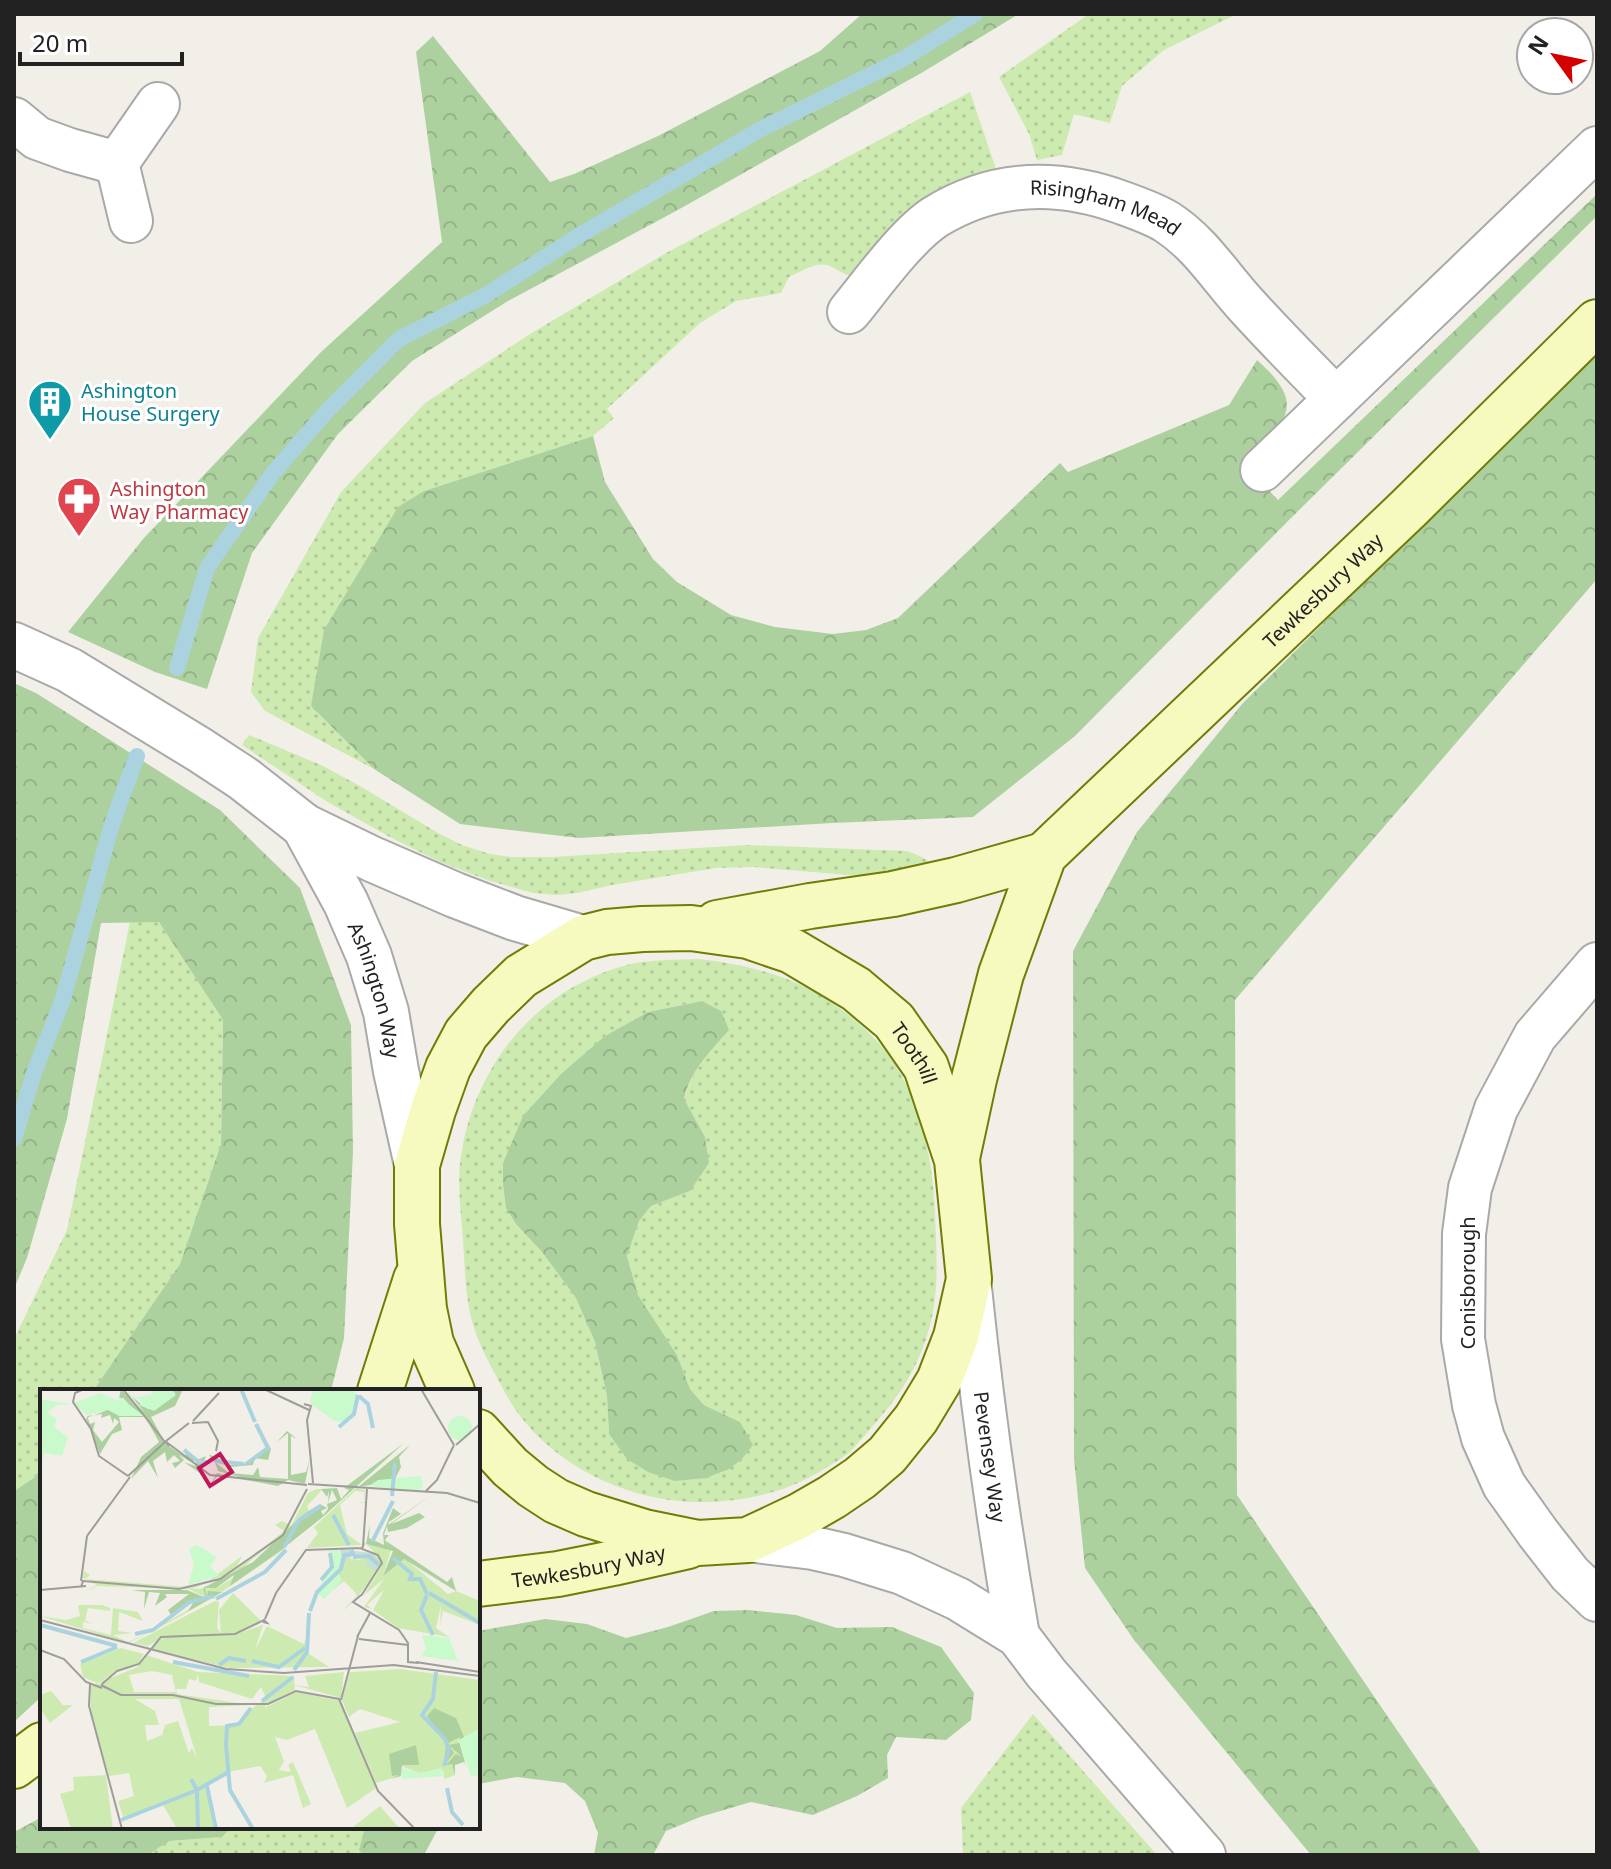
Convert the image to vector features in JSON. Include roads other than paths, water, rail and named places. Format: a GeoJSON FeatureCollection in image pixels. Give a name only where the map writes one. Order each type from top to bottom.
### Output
{"type":"FeatureCollection","features":[{"type":"Feature","properties":{"kind":"main road","name":"Tewkesbury Way"},"geometry":{"type":"LineString","coordinates":[[957,1160],[1001,974],[1044,855],[1409,508],[1597,322]]}},
{"type":"Feature","properties":{"kind":"main road","name":"Tewkesbury Way"},"geometry":{"type":"LineString","coordinates":[[691,928],[893,894],[1044,855]]}},
{"type":"Feature","properties":{"kind":"main road","name":"Toothill"},"geometry":{"type":"LineString","coordinates":[[451,1389],[431,1343],[424,1309],[417,1224],[417,1165],[448,1068],[466,1034],[521,976],[583,938],[607,932],[691,928],[748,936],[792,951],[856,989],[894,1021],[926,1067],[957,1160],[969,1279],[956,1337],[939,1381],[916,1419],[887,1455],[832,1497],[748,1540],[698,1543],[644,1532],[556,1501],[510,1467],[480,1434]]}},
{"type":"Feature","properties":{"kind":"main road"},"geometry":{"type":"LineString","coordinates":[[381,1389],[421,1264]]}},
{"type":"Feature","properties":{"kind":"main road","name":"Tewkesbury Way"},"geometry":{"type":"LineString","coordinates":[[480,1584],[558,1574],[698,1543]]}},
{"type":"Feature","properties":{"kind":"main road"},"geometry":{"type":"LineString","coordinates":[[14,1766],[40,1746]]}},
{"type":"Feature","properties":{"kind":"street"},"geometry":{"type":"LineString","coordinates":[[131,221],[117,163],[158,104]]}},
{"type":"Feature","properties":{"kind":"street"},"geometry":{"type":"LineString","coordinates":[[14,119],[37,138],[117,163]]}},
{"type":"Feature","properties":{"kind":"street"},"geometry":{"type":"LineString","coordinates":[[1262,470],[1597,148]]}},
{"type":"Feature","properties":{"kind":"street","name":"Risingham Mead"},"geometry":{"type":"LineString","coordinates":[[849,312],[908,241],[934,218],[999,189],[1029,186],[1069,188],[1101,195],[1167,222],[1210,260],[1247,306],[1336,399]]}},
{"type":"Feature","properties":{"kind":"street","name":"Ashington Way"},"geometry":{"type":"LineString","coordinates":[[14,645],[69,670],[191,744],[244,779],[304,826],[455,895],[515,918],[583,938]]}},
{"type":"Feature","properties":{"kind":"street","name":"Ashington Way"},"geometry":{"type":"LineString","coordinates":[[304,826],[346,903],[369,956],[386,1012],[417,1165]]}},
{"type":"Feature","properties":{"kind":"street","name":"Conisborough"},"geometry":{"type":"LineString","coordinates":[[1597,964],[1535,1036],[1496,1109],[1470,1188],[1464,1234],[1463,1339],[1483,1438],[1504,1485],[1570,1574],[1597,1600]]}},
{"type":"Feature","properties":{"kind":"street","name":"Pevensey Way"},"geometry":{"type":"LineString","coordinates":[[969,1279],[984,1418],[1018,1636]]}},
{"type":"Feature","properties":{"kind":"street","name":"Pevensey Way"},"geometry":{"type":"LineString","coordinates":[[748,1540],[813,1548],[902,1573],[958,1599],[1018,1636],[1046,1673],[1204,1855]]}},
{"type":"Feature","properties":{"kind":"waterway"},"geometry":{"type":"LineString","coordinates":[[177,668],[207,568],[273,473],[327,411],[399,339],[486,295],[578,236],[761,129],[903,59],[975,14]]}},
{"type":"Feature","properties":{"kind":"waterway"},"geometry":{"type":"LineString","coordinates":[[14,1139],[34,1073],[63,999],[112,824],[137,756]]}},
{"type":"Feature","properties":{"kind":"place","name":"Ashington House Surgery"},"geometry":{"type":"Point","coordinates":[50,441]}},
{"type":"Feature","properties":{"kind":"place","name":"Ashington Way Pharmacy"},"geometry":{"type":"Point","coordinates":[79,538]}}]}
